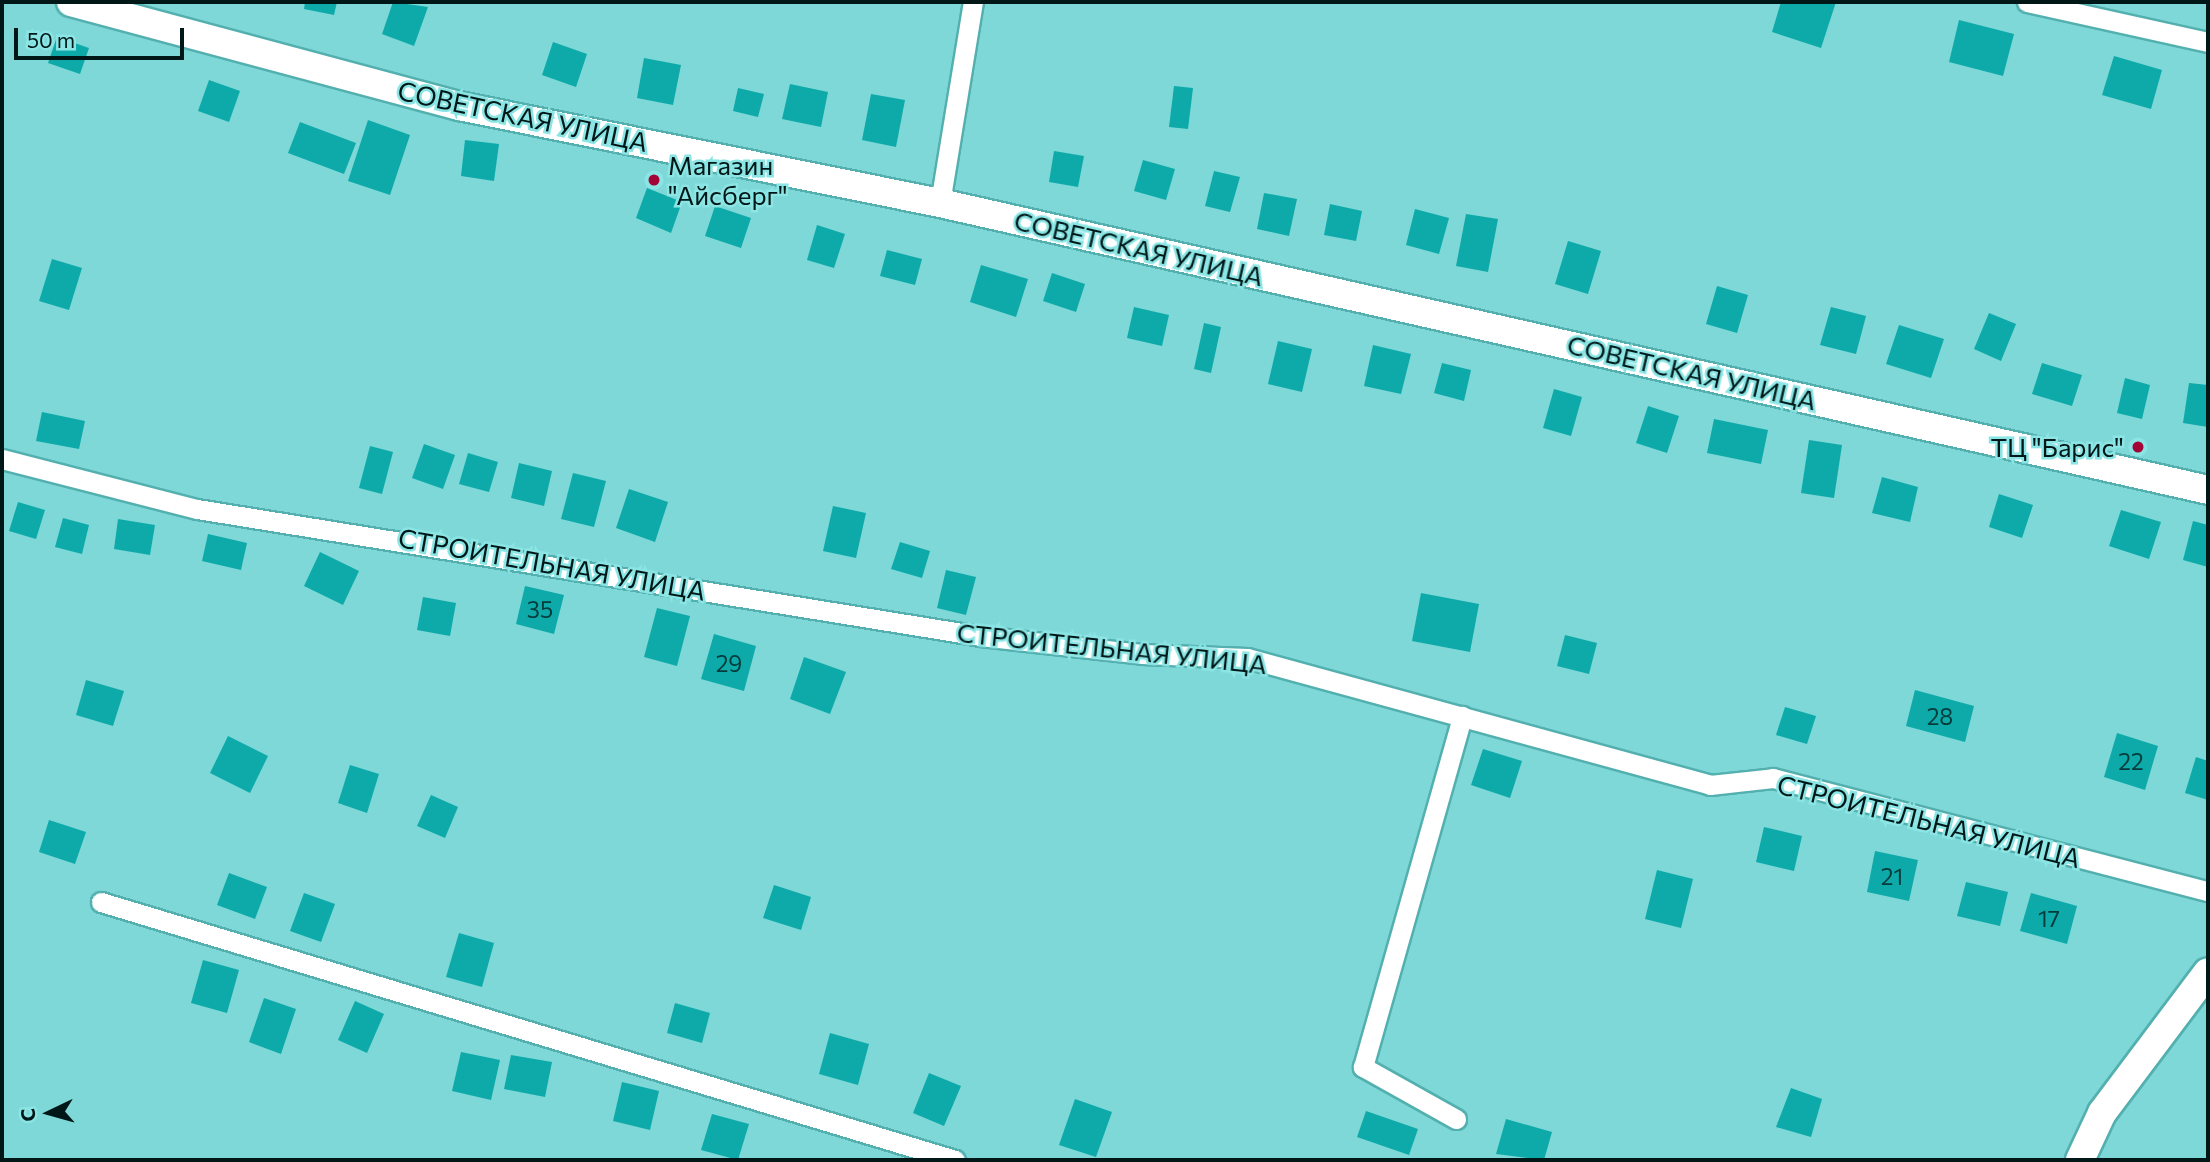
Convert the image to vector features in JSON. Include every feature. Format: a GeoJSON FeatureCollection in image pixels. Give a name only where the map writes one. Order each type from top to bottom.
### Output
{"type":"FeatureCollection","features":[{"type":"Feature","properties":{"kind":"main road","name":"СОВЕТСКАЯ УЛИЦА"},"geometry":{"type":"LineString","coordinates":[[71,2],[459,106],[940,203],[2208,490]]}},
{"type":"Feature","properties":{"kind":"main road"},"geometry":{"type":"LineString","coordinates":[[2080,1160],[2102,1112],[2208,972]]}},
{"type":"Feature","properties":{"kind":"street"},"geometry":{"type":"LineString","coordinates":[[940,203],[973,2]]}},
{"type":"Feature","properties":{"kind":"street"},"geometry":{"type":"LineString","coordinates":[[2027,2],[2208,42]]}},
{"type":"Feature","properties":{"kind":"street","name":"СТРОИТЕЛЬНАЯ УЛИЦА"},"geometry":{"type":"LineString","coordinates":[[2,459],[198,509],[324,531],[365,533],[980,636],[1142,654],[1247,658],[1710,785],[1773,778],[2208,891]]}},
{"type":"Feature","properties":{"kind":"street"},"geometry":{"type":"LineString","coordinates":[[1456,1119],[1363,1067],[1462,716]]}},
{"type":"Feature","properties":{"kind":"street"},"geometry":{"type":"LineString","coordinates":[[101,902],[955,1160]]}},
{"type":"Feature","properties":{"kind":"building"},"geometry":{"type":"Polygon","coordinates":[[[305,2],[337,2],[334,15],[304,9],[305,2]]]}},
{"type":"Feature","properties":{"kind":"building"},"geometry":{"type":"Polygon","coordinates":[[[393,2],[428,7],[414,46],[382,34],[393,2]]]}},
{"type":"Feature","properties":{"kind":"building"},"geometry":{"type":"Polygon","coordinates":[[[1781,2],[1836,2],[1821,48],[1772,32],[1781,2]]]}},
{"type":"Feature","properties":{"kind":"building"},"geometry":{"type":"Polygon","coordinates":[[[1959,20],[2014,34],[2003,76],[1949,62],[1959,20]]]}},
{"type":"Feature","properties":{"kind":"building"},"geometry":{"type":"Polygon","coordinates":[[[57,37],[89,48],[80,74],[48,63],[57,37]]]}},
{"type":"Feature","properties":{"kind":"building"},"geometry":{"type":"Polygon","coordinates":[[[553,42],[587,54],[576,87],[542,75],[553,42]]]}},
{"type":"Feature","properties":{"kind":"building"},"geometry":{"type":"Polygon","coordinates":[[[2114,56],[2162,70],[2151,109],[2102,95],[2114,56]]]}},
{"type":"Feature","properties":{"kind":"building"},"geometry":{"type":"Polygon","coordinates":[[[644,58],[681,65],[673,105],[637,98],[644,58]]]}},
{"type":"Feature","properties":{"kind":"building"},"geometry":{"type":"Polygon","coordinates":[[[209,80],[240,91],[229,122],[198,111],[209,80]]]}},
{"type":"Feature","properties":{"kind":"building"},"geometry":{"type":"Polygon","coordinates":[[[790,84],[828,92],[821,127],[782,119],[790,84]]]}},
{"type":"Feature","properties":{"kind":"building"},"geometry":{"type":"Polygon","coordinates":[[[1174,86],[1193,88],[1188,129],[1169,127],[1174,86]]]}},
{"type":"Feature","properties":{"kind":"building"},"geometry":{"type":"Polygon","coordinates":[[[738,88],[764,94],[758,117],[733,111],[738,88]]]}},
{"type":"Feature","properties":{"kind":"building"},"geometry":{"type":"Polygon","coordinates":[[[871,94],[905,100],[896,147],[862,140],[871,94]]]}},
{"type":"Feature","properties":{"kind":"building"},"geometry":{"type":"Polygon","coordinates":[[[368,120],[410,135],[390,195],[348,181],[368,120]]]}},
{"type":"Feature","properties":{"kind":"building"},"geometry":{"type":"Polygon","coordinates":[[[300,122],[356,143],[344,174],[288,153],[300,122]]]}},
{"type":"Feature","properties":{"kind":"building"},"geometry":{"type":"Polygon","coordinates":[[[465,140],[499,144],[494,181],[461,176],[465,140]]]}},
{"type":"Feature","properties":{"kind":"building"},"geometry":{"type":"Polygon","coordinates":[[[1054,151],[1084,156],[1078,187],[1049,182],[1054,151]]]}},
{"type":"Feature","properties":{"kind":"building"},"geometry":{"type":"Polygon","coordinates":[[[1143,160],[1175,169],[1166,200],[1134,191],[1143,160]]]}},
{"type":"Feature","properties":{"kind":"building"},"geometry":{"type":"Polygon","coordinates":[[[1214,171],[1240,177],[1230,212],[1205,206],[1214,171]]]}},
{"type":"Feature","properties":{"kind":"building"},"geometry":{"type":"Polygon","coordinates":[[[647,188],[682,202],[671,233],[636,218],[647,188]]]}},
{"type":"Feature","properties":{"kind":"building"},"geometry":{"type":"Polygon","coordinates":[[[1264,193],[1297,199],[1289,236],[1257,229],[1264,193]]]}},
{"type":"Feature","properties":{"kind":"building"},"geometry":{"type":"Polygon","coordinates":[[[1330,204],[1362,211],[1356,241],[1324,235],[1330,204]]]}},
{"type":"Feature","properties":{"kind":"building"},"geometry":{"type":"Polygon","coordinates":[[[715,206],[751,218],[741,248],[705,236],[715,206]]]}},
{"type":"Feature","properties":{"kind":"building"},"geometry":{"type":"Polygon","coordinates":[[[1415,209],[1449,218],[1439,254],[1406,245],[1415,209]]]}},
{"type":"Feature","properties":{"kind":"building"},"geometry":{"type":"Polygon","coordinates":[[[1466,214],[1498,219],[1488,272],[1456,266],[1466,214]]]}},
{"type":"Feature","properties":{"kind":"building"},"geometry":{"type":"Polygon","coordinates":[[[817,225],[845,234],[834,268],[807,260],[817,225]]]}},
{"type":"Feature","properties":{"kind":"building"},"geometry":{"type":"Polygon","coordinates":[[[1568,241],[1601,251],[1588,294],[1555,284],[1568,241]]]}},
{"type":"Feature","properties":{"kind":"building"},"geometry":{"type":"Polygon","coordinates":[[[887,250],[922,259],[915,285],[880,276],[887,250]]]}},
{"type":"Feature","properties":{"kind":"building"},"geometry":{"type":"Polygon","coordinates":[[[52,259],[82,268],[69,310],[39,301],[52,259]]]}},
{"type":"Feature","properties":{"kind":"building"},"geometry":{"type":"Polygon","coordinates":[[[981,265],[1028,279],[1016,317],[970,302],[981,265]]]}},
{"type":"Feature","properties":{"kind":"building"},"geometry":{"type":"Polygon","coordinates":[[[1052,273],[1085,284],[1076,312],[1043,301],[1052,273]]]}},
{"type":"Feature","properties":{"kind":"building"},"geometry":{"type":"Polygon","coordinates":[[[1717,286],[1748,295],[1737,333],[1706,324],[1717,286]]]}},
{"type":"Feature","properties":{"kind":"building"},"geometry":{"type":"Polygon","coordinates":[[[1134,307],[1169,315],[1162,346],[1127,338],[1134,307]]]}},
{"type":"Feature","properties":{"kind":"building"},"geometry":{"type":"Polygon","coordinates":[[[1831,307],[1866,316],[1856,354],[1820,345],[1831,307]]]}},
{"type":"Feature","properties":{"kind":"building"},"geometry":{"type":"Polygon","coordinates":[[[1989,313],[2016,324],[2001,361],[1974,349],[1989,313]]]}},
{"type":"Feature","properties":{"kind":"building"},"geometry":{"type":"Polygon","coordinates":[[[1204,323],[1221,327],[1211,373],[1194,369],[1204,323]]]}},
{"type":"Feature","properties":{"kind":"building"},"geometry":{"type":"Polygon","coordinates":[[[1899,325],[1944,339],[1931,378],[1886,364],[1899,325]]]}},
{"type":"Feature","properties":{"kind":"building"},"geometry":{"type":"Polygon","coordinates":[[[1278,341],[1312,349],[1302,392],[1268,384],[1278,341]]]}},
{"type":"Feature","properties":{"kind":"building"},"geometry":{"type":"Polygon","coordinates":[[[1373,345],[1411,354],[1401,394],[1364,386],[1373,345]]]}},
{"type":"Feature","properties":{"kind":"building"},"geometry":{"type":"Polygon","coordinates":[[[1442,363],[1471,370],[1464,401],[1434,393],[1442,363]]]}},
{"type":"Feature","properties":{"kind":"building"},"geometry":{"type":"Polygon","coordinates":[[[2042,363],[2082,375],[2072,406],[2032,394],[2042,363]]]}},
{"type":"Feature","properties":{"kind":"building"},"geometry":{"type":"Polygon","coordinates":[[[2125,378],[2150,385],[2142,419],[2117,413],[2125,378]]]}},
{"type":"Feature","properties":{"kind":"building"},"geometry":{"type":"Polygon","coordinates":[[[2189,383],[2208,385],[2208,427],[2183,423],[2189,383]]]}},
{"type":"Feature","properties":{"kind":"building"},"geometry":{"type":"Polygon","coordinates":[[[1554,389],[1582,397],[1571,436],[1543,428],[1554,389]]]}},
{"type":"Feature","properties":{"kind":"building"},"geometry":{"type":"Polygon","coordinates":[[[1648,406],[1679,416],[1667,453],[1636,443],[1648,406]]]}},
{"type":"Feature","properties":{"kind":"building"},"geometry":{"type":"Polygon","coordinates":[[[42,412],[85,421],[79,449],[36,441],[42,412]]]}},
{"type":"Feature","properties":{"kind":"building"},"geometry":{"type":"Polygon","coordinates":[[[1714,419],[1768,430],[1761,464],[1707,453],[1714,419]]]}},
{"type":"Feature","properties":{"kind":"building"},"geometry":{"type":"Polygon","coordinates":[[[1809,440],[1842,445],[1834,498],[1801,493],[1809,440]]]}},
{"type":"Feature","properties":{"kind":"building"},"geometry":{"type":"Polygon","coordinates":[[[424,444],[455,455],[443,489],[412,478],[424,444]]]}},
{"type":"Feature","properties":{"kind":"building"},"geometry":{"type":"Polygon","coordinates":[[[370,446],[393,452],[382,494],[359,488],[370,446]]]}},
{"type":"Feature","properties":{"kind":"building"},"geometry":{"type":"Polygon","coordinates":[[[468,453],[498,462],[489,492],[459,484],[468,453]]]}},
{"type":"Feature","properties":{"kind":"building"},"geometry":{"type":"Polygon","coordinates":[[[519,463],[552,471],[544,506],[511,498],[519,463]]]}},
{"type":"Feature","properties":{"kind":"building"},"geometry":{"type":"Polygon","coordinates":[[[573,473],[606,481],[594,527],[561,519],[573,473]]]}},
{"type":"Feature","properties":{"kind":"building"},"geometry":{"type":"Polygon","coordinates":[[[1882,477],[1918,487],[1910,522],[1872,513],[1882,477]]]}},
{"type":"Feature","properties":{"kind":"building"},"geometry":{"type":"Polygon","coordinates":[[[629,489],[668,502],[655,542],[616,528],[629,489]]]}},
{"type":"Feature","properties":{"kind":"building"},"geometry":{"type":"Polygon","coordinates":[[[1999,494],[2033,505],[2022,538],[1989,527],[1999,494]]]}},
{"type":"Feature","properties":{"kind":"building"},"geometry":{"type":"Polygon","coordinates":[[[18,502],[45,510],[36,539],[9,531],[18,502]]]}},
{"type":"Feature","properties":{"kind":"building"},"geometry":{"type":"Polygon","coordinates":[[[833,506],[866,513],[856,558],[823,551],[833,506]]]}},
{"type":"Feature","properties":{"kind":"building"},"geometry":{"type":"Polygon","coordinates":[[[2121,510],[2161,522],[2149,559],[2109,546],[2121,510]]]}},
{"type":"Feature","properties":{"kind":"building"},"geometry":{"type":"Polygon","coordinates":[[[63,518],[89,525],[82,554],[55,547],[63,518]]]}},
{"type":"Feature","properties":{"kind":"building"},"geometry":{"type":"Polygon","coordinates":[[[118,519],[155,525],[150,555],[114,549],[118,519]]]}},
{"type":"Feature","properties":{"kind":"building"},"geometry":{"type":"Polygon","coordinates":[[[2193,521],[2208,525],[2208,567],[2183,560],[2193,521]]]}},
{"type":"Feature","properties":{"kind":"building"},"geometry":{"type":"Polygon","coordinates":[[[208,534],[247,543],[241,570],[202,561],[208,534]]]}},
{"type":"Feature","properties":{"kind":"building"},"geometry":{"type":"Polygon","coordinates":[[[900,542],[930,551],[922,578],[891,569],[900,542]]]}},
{"type":"Feature","properties":{"kind":"building"},"geometry":{"type":"Polygon","coordinates":[[[320,552],[359,571],[343,605],[304,586],[320,552]]]}},
{"type":"Feature","properties":{"kind":"building"},"geometry":{"type":"Polygon","coordinates":[[[946,570],[976,577],[966,615],[937,608],[946,570]]]}},
{"type":"Feature","properties":{"kind":"building"},"geometry":{"type":"Polygon","coordinates":[[[525,586],[564,595],[554,634],[516,624],[525,586]]]}},
{"type":"Feature","properties":{"kind":"building"},"geometry":{"type":"Polygon","coordinates":[[[1421,593],[1479,604],[1470,652],[1412,641],[1421,593]]]}},
{"type":"Feature","properties":{"kind":"building"},"geometry":{"type":"Polygon","coordinates":[[[423,597],[456,603],[450,636],[417,630],[423,597]]]}},
{"type":"Feature","properties":{"kind":"building"},"geometry":{"type":"Polygon","coordinates":[[[657,608],[690,616],[677,666],[644,657],[657,608]]]}},
{"type":"Feature","properties":{"kind":"building"},"geometry":{"type":"Polygon","coordinates":[[[714,634],[756,646],[744,691],[701,679],[714,634]]]}},
{"type":"Feature","properties":{"kind":"building"},"geometry":{"type":"Polygon","coordinates":[[[1565,635],[1597,643],[1589,674],[1557,666],[1565,635]]]}},
{"type":"Feature","properties":{"kind":"building"},"geometry":{"type":"Polygon","coordinates":[[[804,657],[846,672],[830,714],[790,699],[804,657]]]}},
{"type":"Feature","properties":{"kind":"building"},"geometry":{"type":"Polygon","coordinates":[[[86,680],[124,691],[113,726],[76,715],[86,680]]]}},
{"type":"Feature","properties":{"kind":"building"},"geometry":{"type":"Polygon","coordinates":[[[1915,690],[1974,706],[1965,742],[1906,726],[1915,690]]]}},
{"type":"Feature","properties":{"kind":"building"},"geometry":{"type":"Polygon","coordinates":[[[1785,707],[1816,716],[1807,744],[1776,735],[1785,707]]]}},
{"type":"Feature","properties":{"kind":"building"},"geometry":{"type":"Polygon","coordinates":[[[2117,733],[2158,746],[2145,790],[2104,777],[2117,733]]]}},
{"type":"Feature","properties":{"kind":"building"},"geometry":{"type":"Polygon","coordinates":[[[228,736],[268,756],[250,793],[210,773],[228,736]]]}},
{"type":"Feature","properties":{"kind":"building"},"geometry":{"type":"Polygon","coordinates":[[[1483,749],[1522,761],[1510,798],[1471,785],[1483,749]]]}},
{"type":"Feature","properties":{"kind":"building"},"geometry":{"type":"Polygon","coordinates":[[[2196,757],[2208,761],[2208,800],[2185,793],[2196,757]]]}},
{"type":"Feature","properties":{"kind":"building"},"geometry":{"type":"Polygon","coordinates":[[[350,765],[379,774],[367,813],[338,803],[350,765]]]}},
{"type":"Feature","properties":{"kind":"building"},"geometry":{"type":"Polygon","coordinates":[[[431,795],[458,807],[445,838],[417,826],[431,795]]]}},
{"type":"Feature","properties":{"kind":"building"},"geometry":{"type":"Polygon","coordinates":[[[49,820],[86,832],[75,864],[39,852],[49,820]]]}},
{"type":"Feature","properties":{"kind":"building"},"geometry":{"type":"Polygon","coordinates":[[[1764,827],[1802,836],[1794,871],[1756,862],[1764,827]]]}},
{"type":"Feature","properties":{"kind":"building"},"geometry":{"type":"Polygon","coordinates":[[[1875,851],[1918,860],[1909,901],[1867,892],[1875,851]]]}},
{"type":"Feature","properties":{"kind":"building"},"geometry":{"type":"Polygon","coordinates":[[[1657,870],[1693,879],[1681,928],[1645,919],[1657,870]]]}},
{"type":"Feature","properties":{"kind":"building"},"geometry":{"type":"Polygon","coordinates":[[[229,873],[267,887],[255,919],[217,905],[229,873]]]}},
{"type":"Feature","properties":{"kind":"building"},"geometry":{"type":"Polygon","coordinates":[[[1966,882],[2008,892],[2000,926],[1957,916],[1966,882]]]}},
{"type":"Feature","properties":{"kind":"building"},"geometry":{"type":"Polygon","coordinates":[[[774,885],[811,897],[801,930],[763,918],[774,885]]]}},
{"type":"Feature","properties":{"kind":"building"},"geometry":{"type":"Polygon","coordinates":[[[304,893],[335,904],[321,942],[290,931],[304,893]]]}},
{"type":"Feature","properties":{"kind":"building"},"geometry":{"type":"Polygon","coordinates":[[[2031,893],[2077,906],[2067,944],[2020,931],[2031,893]]]}},
{"type":"Feature","properties":{"kind":"building"},"geometry":{"type":"Polygon","coordinates":[[[459,933],[494,943],[482,987],[446,977],[459,933]]]}},
{"type":"Feature","properties":{"kind":"building"},"geometry":{"type":"Polygon","coordinates":[[[203,960],[239,970],[227,1013],[191,1003],[203,960]]]}},
{"type":"Feature","properties":{"kind":"building"},"geometry":{"type":"Polygon","coordinates":[[[264,998],[296,1009],[281,1054],[249,1042],[264,998]]]}},
{"type":"Feature","properties":{"kind":"building"},"geometry":{"type":"Polygon","coordinates":[[[355,1001],[384,1014],[367,1053],[338,1040],[355,1001]]]}},
{"type":"Feature","properties":{"kind":"building"},"geometry":{"type":"Polygon","coordinates":[[[675,1003],[710,1013],[702,1043],[667,1033],[675,1003]]]}},
{"type":"Feature","properties":{"kind":"building"},"geometry":{"type":"Polygon","coordinates":[[[830,1033],[869,1044],[858,1085],[819,1074],[830,1033]]]}},
{"type":"Feature","properties":{"kind":"building"},"geometry":{"type":"Polygon","coordinates":[[[461,1052],[500,1060],[491,1100],[452,1091],[461,1052]]]}},
{"type":"Feature","properties":{"kind":"building"},"geometry":{"type":"Polygon","coordinates":[[[511,1055],[552,1062],[545,1097],[504,1089],[511,1055]]]}},
{"type":"Feature","properties":{"kind":"building"},"geometry":{"type":"Polygon","coordinates":[[[929,1073],[961,1086],[944,1126],[913,1113],[929,1073]]]}},
{"type":"Feature","properties":{"kind":"building"},"geometry":{"type":"Polygon","coordinates":[[[622,1082],[659,1091],[650,1130],[613,1121],[622,1082]]]}},
{"type":"Feature","properties":{"kind":"building"},"geometry":{"type":"Polygon","coordinates":[[[1791,1088],[1822,1099],[1811,1137],[1776,1127],[1791,1088]]]}},
{"type":"Feature","properties":{"kind":"building"},"geometry":{"type":"Polygon","coordinates":[[[1075,1099],[1112,1112],[1096,1157],[1059,1145],[1075,1099]]]}},
{"type":"Feature","properties":{"kind":"building"},"geometry":{"type":"Polygon","coordinates":[[[1366,1111],[1418,1129],[1409,1155],[1357,1137],[1366,1111]]]}},
{"type":"Feature","properties":{"kind":"building"},"geometry":{"type":"Polygon","coordinates":[[[712,1114],[749,1124],[738,1160],[701,1150],[712,1114]]]}},
{"type":"Feature","properties":{"kind":"building"},"geometry":{"type":"Polygon","coordinates":[[[1506,1119],[1552,1132],[1544,1160],[1496,1154],[1506,1119]]]}},
{"type":"Feature","properties":{"kind":"place","name":"Магазин \"Айсберг\""},"geometry":{"type":"Point","coordinates":[654,180]}},
{"type":"Feature","properties":{"kind":"place","name":"ТЦ \"Барис\""},"geometry":{"type":"Point","coordinates":[2138,447]}}]}
